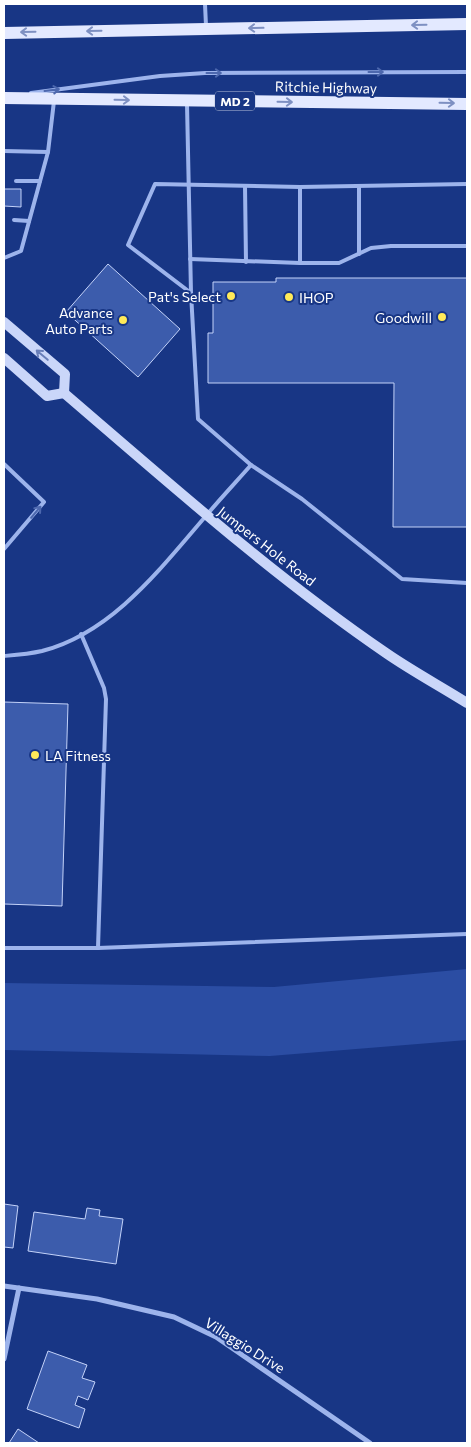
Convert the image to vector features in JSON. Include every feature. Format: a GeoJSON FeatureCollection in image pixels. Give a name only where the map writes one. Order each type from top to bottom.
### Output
{"type":"FeatureCollection","features":[{"type":"Feature","properties":{"kind":"main road"},"geometry":{"type":"LineString","coordinates":[[4,32],[466,24]]}},
{"type":"Feature","properties":{"kind":"main road","name":"Ritchie Highway"},"geometry":{"type":"LineString","coordinates":[[4,97],[467,104]]}},
{"type":"Feature","properties":{"kind":"main road"},"geometry":{"type":"LineString","coordinates":[[4,322],[65,374],[64,393],[47,396],[6,363]]}},
{"type":"Feature","properties":{"kind":"main road","name":"Jumpers Hole Road"},"geometry":{"type":"LineString","coordinates":[[64,393],[206,515],[302,591],[387,653],[467,703]]}},
{"type":"Feature","properties":{"kind":"street","name":"Villaggio Drive"},"geometry":{"type":"LineString","coordinates":[[4,1286],[97,1299],[174,1317],[216,1337],[370,1443]]}},
{"type":"Feature","properties":{"kind":"street"},"geometry":{"type":"LineString","coordinates":[[4,1359],[19,1288]]}},
{"type":"Feature","properties":{"kind":"lane"},"geometry":{"type":"LineString","coordinates":[[205,4],[206,29]]}},
{"type":"Feature","properties":{"kind":"lane"},"geometry":{"type":"LineString","coordinates":[[4,97],[160,76],[205,72],[467,72]]}},
{"type":"Feature","properties":{"kind":"lane"},"geometry":{"type":"LineString","coordinates":[[4,258],[21,251],[48,152],[54,99]]}},
{"type":"Feature","properties":{"kind":"lane"},"geometry":{"type":"LineString","coordinates":[[187,101],[191,293],[198,419],[251,465],[302,499],[402,579],[467,582]]}},
{"type":"Feature","properties":{"kind":"lane"},"geometry":{"type":"LineString","coordinates":[[4,152],[48,152]]}},
{"type":"Feature","properties":{"kind":"lane"},"geometry":{"type":"LineString","coordinates":[[16,181],[40,181]]}},
{"type":"Feature","properties":{"kind":"lane"},"geometry":{"type":"LineString","coordinates":[[191,293],[128,245],[155,184],[300,187],[467,184]]}},
{"type":"Feature","properties":{"kind":"lane"},"geometry":{"type":"LineString","coordinates":[[245,186],[246,262]]}},
{"type":"Feature","properties":{"kind":"lane"},"geometry":{"type":"LineString","coordinates":[[359,186],[359,254]]}},
{"type":"Feature","properties":{"kind":"lane"},"geometry":{"type":"LineString","coordinates":[[300,187],[300,264]]}},
{"type":"Feature","properties":{"kind":"lane"},"geometry":{"type":"LineString","coordinates":[[14,220],[29,221]]}},
{"type":"Feature","properties":{"kind":"lane"},"geometry":{"type":"LineString","coordinates":[[190,259],[300,264],[338,263],[371,248],[392,246],[467,246]]}},
{"type":"Feature","properties":{"kind":"lane"},"geometry":{"type":"LineString","coordinates":[[4,464],[44,502],[4,549]]}},
{"type":"Feature","properties":{"kind":"lane"},"geometry":{"type":"LineString","coordinates":[[4,656],[42,651],[82,634],[105,620],[135,595],[251,465]]}},
{"type":"Feature","properties":{"kind":"lane"},"geometry":{"type":"LineString","coordinates":[[82,634],[104,688],[106,699],[98,948]]}},
{"type":"Feature","properties":{"kind":"lane"},"geometry":{"type":"LineString","coordinates":[[4,948],[98,948],[467,934]]}},
{"type":"Feature","properties":{"kind":"shaded area"},"geometry":{"type":"Polygon","coordinates":[[[467,969],[467,1040],[270,1056],[4,1050],[4,983],[274,987],[467,969]]]}},
{"type":"Feature","properties":{"kind":"building"},"geometry":{"type":"Polygon","coordinates":[[[4,189],[21,189],[21,207],[4,206],[4,189]]]}},
{"type":"Feature","properties":{"kind":"building","name":"Advance Auto Parts"},"geometry":{"type":"Polygon","coordinates":[[[108,264],[180,329],[138,377],[66,312],[108,264]]]}},
{"type":"Feature","properties":{"kind":"building"},"geometry":{"type":"Polygon","coordinates":[[[276,278],[467,278],[467,527],[393,527],[394,383],[208,383],[208,333],[213,333],[213,282],[276,282],[276,278]]]}},
{"type":"Feature","properties":{"kind":"building","name":"LA Fitness"},"geometry":{"type":"Polygon","coordinates":[[[4,702],[68,704],[62,906],[4,904],[4,702]]]}},
{"type":"Feature","properties":{"kind":"building"},"geometry":{"type":"Polygon","coordinates":[[[4,1204],[18,1206],[13,1248],[4,1247],[4,1204]]]}},
{"type":"Feature","properties":{"kind":"building"},"geometry":{"type":"Polygon","coordinates":[[[87,1208],[100,1210],[99,1216],[123,1219],[116,1264],[28,1251],[34,1212],[85,1219],[87,1208]]]}},
{"type":"Feature","properties":{"kind":"building"},"geometry":{"type":"Polygon","coordinates":[[[48,1351],[87,1365],[82,1378],[95,1382],[88,1400],[78,1396],[75,1405],[85,1409],[79,1428],[27,1409],[48,1351]]]}},
{"type":"Feature","properties":{"kind":"building"},"geometry":{"type":"Polygon","coordinates":[[[18,1429],[39,1443],[9,1443],[18,1429]]]}},
{"type":"Feature","properties":{"kind":"place","name":"Pat's Select"},"geometry":{"type":"Point","coordinates":[231,296]}},
{"type":"Feature","properties":{"kind":"place","name":"IHOP"},"geometry":{"type":"Point","coordinates":[289,297]}},
{"type":"Feature","properties":{"kind":"place","name":"Goodwill"},"geometry":{"type":"Point","coordinates":[442,317]}},
{"type":"Feature","properties":{"kind":"place","name":"Advance Auto Parts"},"geometry":{"type":"Point","coordinates":[123,320]}},
{"type":"Feature","properties":{"kind":"place","name":"LA Fitness"},"geometry":{"type":"Point","coordinates":[35,755]}}]}
